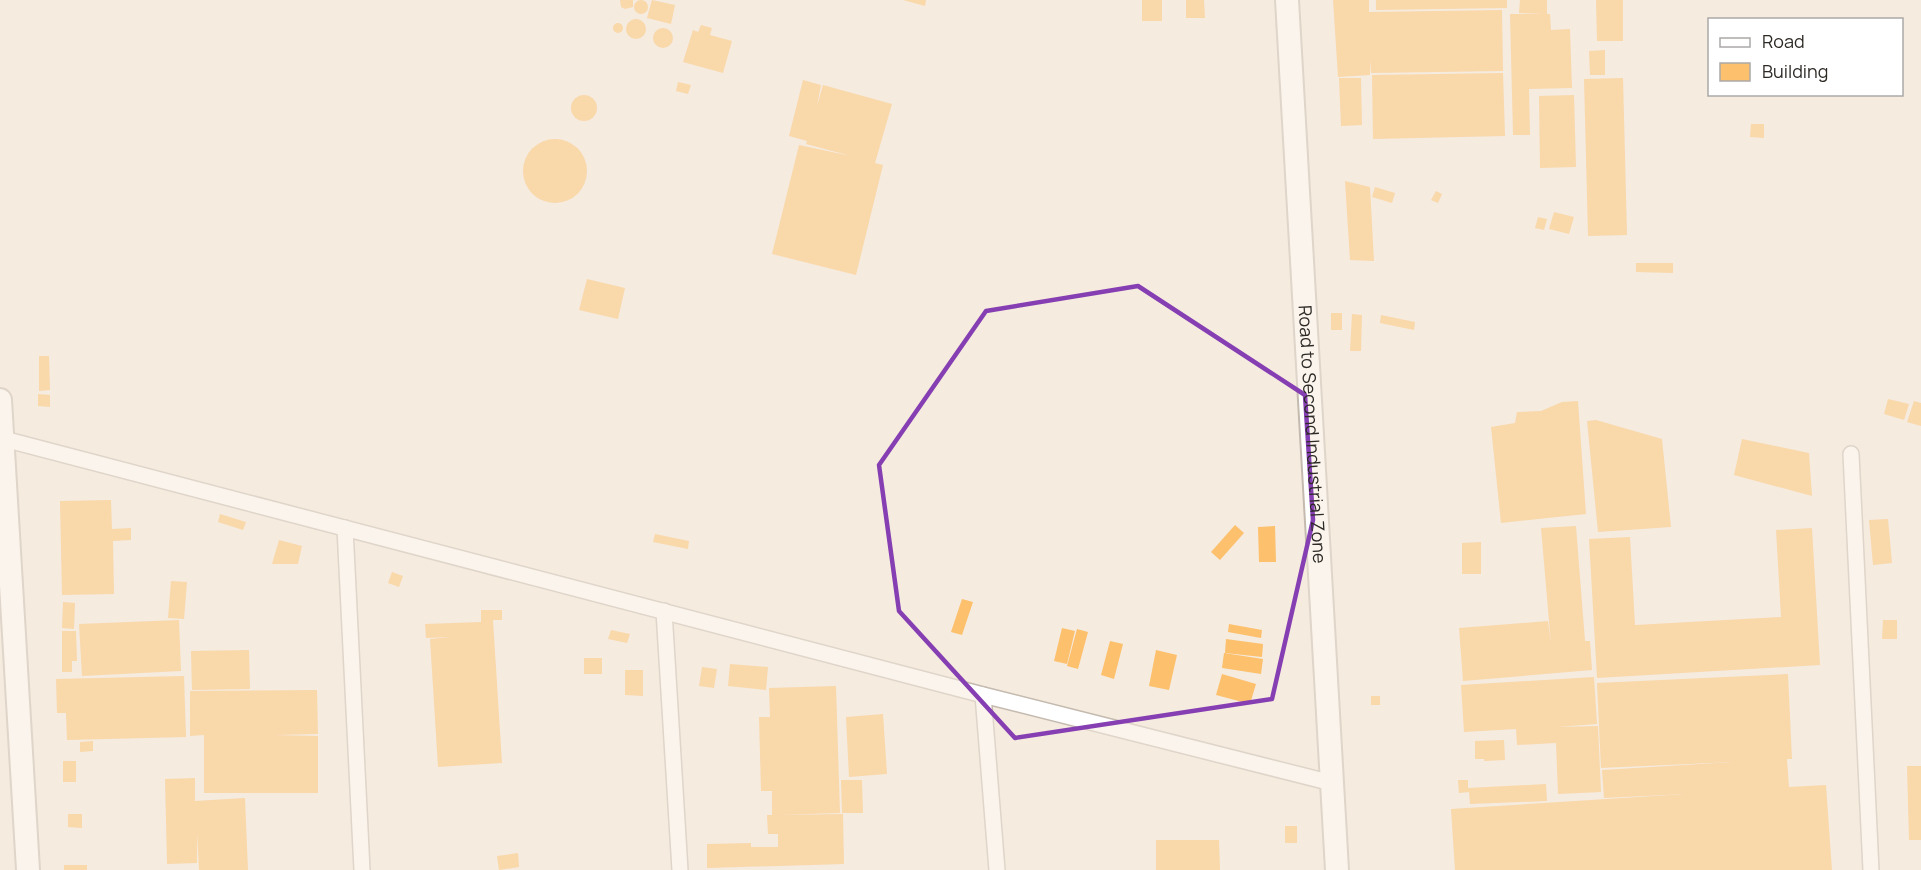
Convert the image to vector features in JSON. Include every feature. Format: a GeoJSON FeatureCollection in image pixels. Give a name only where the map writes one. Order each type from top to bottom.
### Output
{"type":"FeatureCollection","features":[{"type":"Feature","properties":{"kind":"street","name":"Road to Second Industrial Zone"},"geometry":{"type":"LineString","coordinates":[[1287,0],[1337,870]]}},
{"type":"Feature","properties":{"kind":"street"},"geometry":{"type":"LineString","coordinates":[[0,400],[28,870]]}},
{"type":"Feature","properties":{"kind":"street"},"geometry":{"type":"LineString","coordinates":[[1,438],[983,695],[1332,783]]}},
{"type":"Feature","properties":{"kind":"street"},"geometry":{"type":"LineString","coordinates":[[1851,454],[1871,870]]}},
{"type":"Feature","properties":{"kind":"street"},"geometry":{"type":"LineString","coordinates":[[345,528],[362,870]]}},
{"type":"Feature","properties":{"kind":"street"},"geometry":{"type":"LineString","coordinates":[[664,611],[680,870]]}},
{"type":"Feature","properties":{"kind":"street"},"geometry":{"type":"LineString","coordinates":[[983,695],[997,870]]}},
{"type":"Feature","properties":{"kind":"highlighted area"},"geometry":{"type":"Polygon","coordinates":[[[1138,286],[1305,395],[1313,520],[1272,699],[1015,738],[899,611],[879,465],[986,311],[1138,286]]]}},
{"type":"Feature","properties":{"kind":"building"},"geometry":{"type":"Polygon","coordinates":[[[620,0],[633,0],[633,7],[625,9],[621,7],[620,0]]]}},
{"type":"Feature","properties":{"kind":"building"},"geometry":{"type":"Polygon","coordinates":[[[638,0],[644,0],[648,7],[644,14],[638,14],[634,10],[634,4],[638,0]]]}},
{"type":"Feature","properties":{"kind":"building"},"geometry":{"type":"Polygon","coordinates":[[[652,0],[675,5],[671,24],[647,18],[652,0]]]}},
{"type":"Feature","properties":{"kind":"building"},"geometry":{"type":"Polygon","coordinates":[[[903,0],[926,0],[925,6],[903,0]]]}},
{"type":"Feature","properties":{"kind":"building"},"geometry":{"type":"Polygon","coordinates":[[[1142,0],[1162,0],[1162,21],[1142,21],[1142,0]]]}},
{"type":"Feature","properties":{"kind":"building"},"geometry":{"type":"Polygon","coordinates":[[[1186,0],[1204,0],[1205,18],[1186,18],[1186,0]]]}},
{"type":"Feature","properties":{"kind":"building"},"geometry":{"type":"Polygon","coordinates":[[[1333,0],[1369,0],[1369,12],[1502,10],[1503,71],[1371,73],[1370,59],[1370,75],[1338,77],[1333,0]]]}},
{"type":"Feature","properties":{"kind":"building"},"geometry":{"type":"Polygon","coordinates":[[[1376,0],[1507,0],[1507,8],[1376,10],[1376,0]]]}},
{"type":"Feature","properties":{"kind":"building"},"geometry":{"type":"Polygon","coordinates":[[[1520,0],[1547,0],[1547,14],[1550,14],[1551,30],[1570,29],[1572,88],[1529,89],[1530,135],[1513,135],[1510,14],[1544,14],[1519,13],[1520,0]]]}},
{"type":"Feature","properties":{"kind":"building"},"geometry":{"type":"Polygon","coordinates":[[[1596,0],[1623,0],[1623,41],[1597,41],[1596,0]]]}},
{"type":"Feature","properties":{"kind":"building"},"geometry":{"type":"Polygon","coordinates":[[[632,19],[640,19],[646,25],[646,33],[640,39],[632,39],[626,33],[626,25],[632,19]]]}},
{"type":"Feature","properties":{"kind":"building"},"geometry":{"type":"Polygon","coordinates":[[[618,23],[622,24],[622,32],[618,33],[614,32],[613,28],[614,24],[618,23]]]}},
{"type":"Feature","properties":{"kind":"building"},"geometry":{"type":"Polygon","coordinates":[[[701,25],[712,28],[710,35],[732,41],[723,73],[683,62],[693,30],[698,32],[701,25]]]}},
{"type":"Feature","properties":{"kind":"building"},"geometry":{"type":"Polygon","coordinates":[[[659,28],[667,28],[673,34],[673,42],[667,48],[659,48],[653,42],[653,34],[659,28]]]}},
{"type":"Feature","properties":{"kind":"building"},"geometry":{"type":"Polygon","coordinates":[[[1605,50],[1605,75],[1590,75],[1589,51],[1605,50]]]}},
{"type":"Feature","properties":{"kind":"building"},"geometry":{"type":"Polygon","coordinates":[[[1503,73],[1505,136],[1373,139],[1372,75],[1503,73]]]}},
{"type":"Feature","properties":{"kind":"building"},"geometry":{"type":"Polygon","coordinates":[[[1339,78],[1361,78],[1362,125],[1341,126],[1339,78]]]}},
{"type":"Feature","properties":{"kind":"building"},"geometry":{"type":"Polygon","coordinates":[[[1623,78],[1627,235],[1588,236],[1584,79],[1623,78]]]}},
{"type":"Feature","properties":{"kind":"building"},"geometry":{"type":"Polygon","coordinates":[[[803,80],[821,85],[817,106],[823,85],[892,104],[875,163],[883,165],[856,275],[772,254],[799,145],[851,156],[806,144],[807,141],[789,136],[803,80]]]}},
{"type":"Feature","properties":{"kind":"building"},"geometry":{"type":"Polygon","coordinates":[[[678,82],[691,85],[688,94],[676,91],[678,82]]]}},
{"type":"Feature","properties":{"kind":"building"},"geometry":{"type":"Polygon","coordinates":[[[584,95],[593,99],[597,108],[593,117],[584,121],[575,117],[571,108],[575,99],[584,95]]]}},
{"type":"Feature","properties":{"kind":"building"},"geometry":{"type":"Polygon","coordinates":[[[1574,95],[1576,167],[1540,168],[1539,96],[1574,95]]]}},
{"type":"Feature","properties":{"kind":"building"},"geometry":{"type":"Polygon","coordinates":[[[1751,124],[1764,124],[1764,138],[1750,137],[1751,124]]]}},
{"type":"Feature","properties":{"kind":"building"},"geometry":{"type":"Polygon","coordinates":[[[549,139],[561,139],[578,148],[585,159],[587,171],[585,183],[578,194],[561,203],[549,203],[537,198],[528,189],[523,177],[523,165],[528,153],[537,144],[549,139]]]}},
{"type":"Feature","properties":{"kind":"building"},"geometry":{"type":"Polygon","coordinates":[[[1345,181],[1370,187],[1374,261],[1350,260],[1345,181]]]}},
{"type":"Feature","properties":{"kind":"building"},"geometry":{"type":"Polygon","coordinates":[[[1375,187],[1395,193],[1392,203],[1372,197],[1375,187]]]}},
{"type":"Feature","properties":{"kind":"building"},"geometry":{"type":"Polygon","coordinates":[[[1436,191],[1442,194],[1438,203],[1431,200],[1436,191]]]}},
{"type":"Feature","properties":{"kind":"building"},"geometry":{"type":"Polygon","coordinates":[[[1554,212],[1574,217],[1569,234],[1549,229],[1554,212]]]}},
{"type":"Feature","properties":{"kind":"building"},"geometry":{"type":"Polygon","coordinates":[[[1538,217],[1547,219],[1544,230],[1535,228],[1538,217]]]}},
{"type":"Feature","properties":{"kind":"building"},"geometry":{"type":"Polygon","coordinates":[[[1636,263],[1673,263],[1673,273],[1636,272],[1636,263]]]}},
{"type":"Feature","properties":{"kind":"building"},"geometry":{"type":"Polygon","coordinates":[[[587,279],[625,288],[618,319],[579,310],[587,279]]]}},
{"type":"Feature","properties":{"kind":"building"},"geometry":{"type":"Polygon","coordinates":[[[1331,313],[1342,313],[1342,330],[1331,330],[1331,313]]]}},
{"type":"Feature","properties":{"kind":"building"},"geometry":{"type":"Polygon","coordinates":[[[1352,314],[1362,315],[1361,351],[1350,351],[1352,314]]]}},
{"type":"Feature","properties":{"kind":"building"},"geometry":{"type":"Polygon","coordinates":[[[1381,315],[1415,322],[1414,330],[1380,323],[1381,315]]]}},
{"type":"Feature","properties":{"kind":"building"},"geometry":{"type":"Polygon","coordinates":[[[39,356],[49,356],[50,390],[39,391],[39,356]]]}},
{"type":"Feature","properties":{"kind":"building"},"geometry":{"type":"Polygon","coordinates":[[[38,394],[50,395],[50,407],[38,406],[38,394]]]}},
{"type":"Feature","properties":{"kind":"building"},"geometry":{"type":"Polygon","coordinates":[[[1888,399],[1909,404],[1904,420],[1884,414],[1888,399]]]}},
{"type":"Feature","properties":{"kind":"building"},"geometry":{"type":"Polygon","coordinates":[[[1578,401],[1586,514],[1501,523],[1491,427],[1515,423],[1517,412],[1541,411],[1562,402],[1578,401]]]}},
{"type":"Feature","properties":{"kind":"building"},"geometry":{"type":"Polygon","coordinates":[[[1914,401],[1921,403],[1921,426],[1907,422],[1914,401]]]}},
{"type":"Feature","properties":{"kind":"building"},"geometry":{"type":"Polygon","coordinates":[[[1596,420],[1662,439],[1671,527],[1598,532],[1587,421],[1596,420]]]}},
{"type":"Feature","properties":{"kind":"building"},"geometry":{"type":"Polygon","coordinates":[[[1742,439],[1809,453],[1812,496],[1734,475],[1742,439]]]}},
{"type":"Feature","properties":{"kind":"building"},"geometry":{"type":"Polygon","coordinates":[[[111,500],[112,529],[131,528],[131,540],[113,541],[114,594],[62,595],[60,501],[111,500]]]}},
{"type":"Feature","properties":{"kind":"building"},"geometry":{"type":"Polygon","coordinates":[[[220,514],[246,522],[243,530],[218,522],[220,514]]]}},
{"type":"Feature","properties":{"kind":"building"},"geometry":{"type":"Polygon","coordinates":[[[1888,519],[1892,563],[1873,565],[1869,520],[1888,519]]]}},
{"type":"Feature","properties":{"kind":"building"},"geometry":{"type":"Polygon","coordinates":[[[1235,525],[1244,533],[1220,560],[1211,552],[1235,525]]]}},
{"type":"Feature","properties":{"kind":"building"},"geometry":{"type":"Polygon","coordinates":[[[1275,526],[1276,562],[1259,562],[1258,527],[1275,526]]]}},
{"type":"Feature","properties":{"kind":"building"},"geometry":{"type":"Polygon","coordinates":[[[1576,526],[1585,641],[1590,641],[1592,670],[1463,681],[1459,628],[1548,621],[1551,644],[1541,528],[1576,526]]]}},
{"type":"Feature","properties":{"kind":"building"},"geometry":{"type":"Polygon","coordinates":[[[1812,528],[1820,665],[1597,678],[1589,539],[1630,537],[1635,625],[1781,617],[1776,530],[1812,528]]]}},
{"type":"Feature","properties":{"kind":"building"},"geometry":{"type":"Polygon","coordinates":[[[655,534],[689,541],[688,549],[653,542],[655,534]]]}},
{"type":"Feature","properties":{"kind":"building"},"geometry":{"type":"Polygon","coordinates":[[[279,540],[302,546],[298,564],[272,564],[279,540]]]}},
{"type":"Feature","properties":{"kind":"building"},"geometry":{"type":"Polygon","coordinates":[[[1481,542],[1481,574],[1462,574],[1462,543],[1481,542]]]}},
{"type":"Feature","properties":{"kind":"building"},"geometry":{"type":"Polygon","coordinates":[[[392,572],[403,576],[399,587],[388,583],[392,572]]]}},
{"type":"Feature","properties":{"kind":"building"},"geometry":{"type":"Polygon","coordinates":[[[171,581],[187,582],[184,619],[168,618],[171,581]]]}},
{"type":"Feature","properties":{"kind":"building"},"geometry":{"type":"Polygon","coordinates":[[[962,599],[973,602],[962,635],[951,632],[962,599]]]}},
{"type":"Feature","properties":{"kind":"building"},"geometry":{"type":"Polygon","coordinates":[[[63,602],[75,603],[74,629],[62,628],[63,602]]]}},
{"type":"Feature","properties":{"kind":"building"},"geometry":{"type":"Polygon","coordinates":[[[481,610],[502,610],[502,620],[493,620],[502,763],[438,767],[430,639],[450,637],[426,638],[425,624],[481,622],[481,610]]]}},
{"type":"Feature","properties":{"kind":"building"},"geometry":{"type":"Polygon","coordinates":[[[179,620],[181,671],[82,676],[79,624],[179,620]]]}},
{"type":"Feature","properties":{"kind":"building"},"geometry":{"type":"Polygon","coordinates":[[[1883,620],[1897,620],[1897,639],[1882,639],[1883,620]]]}},
{"type":"Feature","properties":{"kind":"building"},"geometry":{"type":"Polygon","coordinates":[[[1229,624],[1262,630],[1261,638],[1228,632],[1229,624]]]}},
{"type":"Feature","properties":{"kind":"building"},"geometry":{"type":"Polygon","coordinates":[[[1062,628],[1075,631],[1067,664],[1054,661],[1062,628]]]}},
{"type":"Feature","properties":{"kind":"building"},"geometry":{"type":"Polygon","coordinates":[[[1077,629],[1088,632],[1078,669],[1067,666],[1077,629]]]}},
{"type":"Feature","properties":{"kind":"building"},"geometry":{"type":"Polygon","coordinates":[[[611,630],[630,634],[627,643],[608,639],[611,630]]]}},
{"type":"Feature","properties":{"kind":"building"},"geometry":{"type":"Polygon","coordinates":[[[62,631],[76,631],[77,661],[72,661],[72,672],[62,672],[62,631]]]}},
{"type":"Feature","properties":{"kind":"building"},"geometry":{"type":"Polygon","coordinates":[[[1226,639],[1263,644],[1262,657],[1225,653],[1226,639]]]}},
{"type":"Feature","properties":{"kind":"building"},"geometry":{"type":"Polygon","coordinates":[[[1110,641],[1123,644],[1114,679],[1101,675],[1110,641]]]}},
{"type":"Feature","properties":{"kind":"building"},"geometry":{"type":"Polygon","coordinates":[[[249,650],[250,689],[192,690],[191,651],[249,650]]]}},
{"type":"Feature","properties":{"kind":"building"},"geometry":{"type":"Polygon","coordinates":[[[1156,650],[1177,655],[1169,690],[1149,686],[1156,650]]]}},
{"type":"Feature","properties":{"kind":"building"},"geometry":{"type":"Polygon","coordinates":[[[1224,653],[1263,659],[1261,674],[1222,668],[1224,653]]]}},
{"type":"Feature","properties":{"kind":"building"},"geometry":{"type":"Polygon","coordinates":[[[584,658],[602,658],[602,674],[584,674],[584,658]]]}},
{"type":"Feature","properties":{"kind":"building"},"geometry":{"type":"Polygon","coordinates":[[[730,664],[768,667],[766,690],[728,686],[730,664]]]}},
{"type":"Feature","properties":{"kind":"building"},"geometry":{"type":"Polygon","coordinates":[[[702,667],[717,669],[714,688],[699,686],[702,667]]]}},
{"type":"Feature","properties":{"kind":"building"},"geometry":{"type":"Polygon","coordinates":[[[625,670],[643,670],[643,696],[625,695],[625,670]]]}},
{"type":"Feature","properties":{"kind":"building"},"geometry":{"type":"Polygon","coordinates":[[[1222,674],[1256,684],[1250,704],[1216,695],[1222,674]]]}},
{"type":"Feature","properties":{"kind":"building"},"geometry":{"type":"Polygon","coordinates":[[[1788,674],[1792,759],[1787,759],[1789,787],[1826,785],[1832,870],[1455,870],[1451,809],[1685,794],[1604,798],[1602,770],[1733,762],[1601,768],[1597,683],[1788,674]]]}},
{"type":"Feature","properties":{"kind":"building"},"geometry":{"type":"Polygon","coordinates":[[[184,676],[186,737],[67,740],[66,713],[57,713],[56,679],[184,676]]]}},
{"type":"Feature","properties":{"kind":"building"},"geometry":{"type":"Polygon","coordinates":[[[1594,677],[1597,724],[1557,727],[1598,726],[1601,792],[1558,794],[1556,743],[1517,745],[1516,729],[1464,732],[1461,685],[1594,677]]]}},
{"type":"Feature","properties":{"kind":"building"},"geometry":{"type":"Polygon","coordinates":[[[836,686],[840,813],[777,815],[843,814],[844,864],[707,868],[707,844],[751,843],[751,847],[778,847],[778,834],[768,834],[767,815],[772,815],[772,791],[761,791],[759,717],[770,717],[769,688],[836,686]]]}},
{"type":"Feature","properties":{"kind":"building"},"geometry":{"type":"Polygon","coordinates":[[[317,690],[318,734],[274,735],[318,736],[318,793],[204,793],[204,735],[190,736],[190,691],[317,690]]]}},
{"type":"Feature","properties":{"kind":"building"},"geometry":{"type":"Polygon","coordinates":[[[1371,696],[1380,696],[1380,705],[1371,705],[1371,696]]]}},
{"type":"Feature","properties":{"kind":"building"},"geometry":{"type":"Polygon","coordinates":[[[883,714],[887,774],[849,777],[846,717],[883,714]]]}},
{"type":"Feature","properties":{"kind":"building"},"geometry":{"type":"Polygon","coordinates":[[[1504,740],[1505,760],[1475,759],[1475,741],[1504,740]]]}},
{"type":"Feature","properties":{"kind":"building"},"geometry":{"type":"Polygon","coordinates":[[[93,741],[93,751],[80,752],[80,742],[93,741]]]}},
{"type":"Feature","properties":{"kind":"building"},"geometry":{"type":"Polygon","coordinates":[[[63,761],[76,761],[76,782],[63,782],[63,761]]]}},
{"type":"Feature","properties":{"kind":"building"},"geometry":{"type":"Polygon","coordinates":[[[1907,766],[1921,766],[1921,840],[1909,840],[1907,766]]]}},
{"type":"Feature","properties":{"kind":"building"},"geometry":{"type":"Polygon","coordinates":[[[195,778],[195,801],[245,798],[248,870],[199,870],[197,832],[197,863],[167,864],[165,779],[195,778]]]}},
{"type":"Feature","properties":{"kind":"building"},"geometry":{"type":"Polygon","coordinates":[[[841,780],[862,780],[863,813],[842,813],[841,780]]]}},
{"type":"Feature","properties":{"kind":"building"},"geometry":{"type":"Polygon","coordinates":[[[1458,780],[1468,780],[1468,788],[1546,784],[1547,801],[1470,804],[1469,792],[1459,793],[1458,780]]]}},
{"type":"Feature","properties":{"kind":"building"},"geometry":{"type":"Polygon","coordinates":[[[68,814],[82,814],[82,828],[68,827],[68,814]]]}},
{"type":"Feature","properties":{"kind":"building"},"geometry":{"type":"Polygon","coordinates":[[[1285,826],[1297,826],[1297,843],[1285,843],[1285,826]]]}},
{"type":"Feature","properties":{"kind":"building"},"geometry":{"type":"Polygon","coordinates":[[[1156,840],[1219,840],[1220,870],[1156,870],[1156,840]]]}},
{"type":"Feature","properties":{"kind":"building"},"geometry":{"type":"Polygon","coordinates":[[[518,853],[519,867],[499,870],[497,856],[518,853]]]}},
{"type":"Feature","properties":{"kind":"building"},"geometry":{"type":"Polygon","coordinates":[[[64,865],[87,865],[87,870],[64,870],[64,865]]]}}]}
